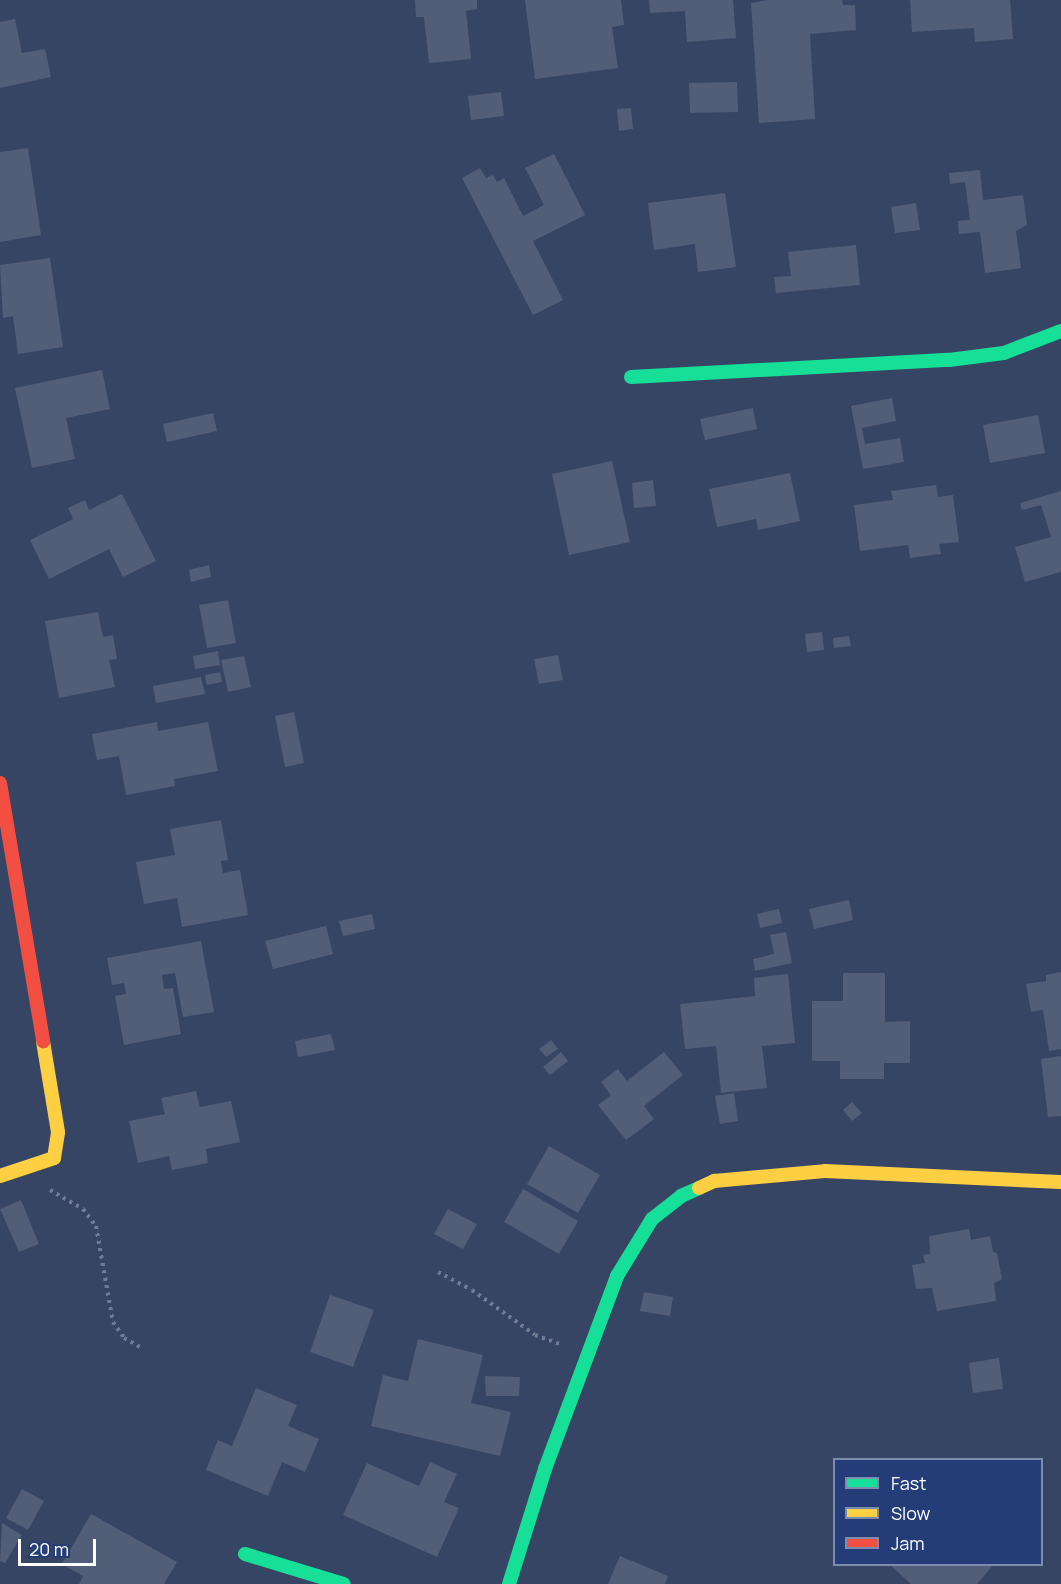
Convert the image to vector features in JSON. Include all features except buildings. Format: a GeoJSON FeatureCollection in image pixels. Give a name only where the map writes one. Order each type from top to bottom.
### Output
{"type":"FeatureCollection","features":[{"type":"Feature","properties":{"kind":"street"},"geometry":{"type":"LineString","coordinates":[[631,377],[949,360],[1004,352],[1061,331]]}},
{"type":"Feature","properties":{"kind":"street"},"geometry":{"type":"LineString","coordinates":[[0,783],[58,1132],[54,1158],[0,1176]]}},
{"type":"Feature","properties":{"kind":"street"},"geometry":{"type":"LineString","coordinates":[[509,1584],[545,1469],[617,1276],[652,1219],[681,1196],[714,1181],[825,1171],[1061,1182]]}},
{"type":"Feature","properties":{"kind":"street"},"geometry":{"type":"LineString","coordinates":[[245,1554],[344,1584]]}},
{"type":"Feature","properties":{"kind":"path"},"geometry":{"type":"LineString","coordinates":[[46,1188],[83,1209],[96,1226],[113,1322],[123,1338],[142,1348]]}},
{"type":"Feature","properties":{"kind":"path"},"geometry":{"type":"LineString","coordinates":[[438,1272],[472,1290],[535,1335],[556,1345],[565,1345],[569,1340]]}},
{"type":"Feature","properties":{"kind":"traffic: fast"},"geometry":{"type":"LineString","coordinates":[[631,377],[949,360],[1004,353],[1061,331]]}},
{"type":"Feature","properties":{"kind":"traffic: fast"},"geometry":{"type":"LineString","coordinates":[[509,1584],[545,1469],[617,1276],[652,1219],[681,1196],[699,1188]]}},
{"type":"Feature","properties":{"kind":"traffic: fast"},"geometry":{"type":"LineString","coordinates":[[245,1554],[344,1584]]}},
{"type":"Feature","properties":{"kind":"traffic: slow"},"geometry":{"type":"LineString","coordinates":[[0,1176],[54,1158],[58,1132],[43,1041]]}},
{"type":"Feature","properties":{"kind":"traffic: slow"},"geometry":{"type":"LineString","coordinates":[[699,1188],[714,1181],[825,1171],[1061,1182]]}},
{"type":"Feature","properties":{"kind":"traffic: jam"},"geometry":{"type":"LineString","coordinates":[[0,783],[43,1041]]}}]}
